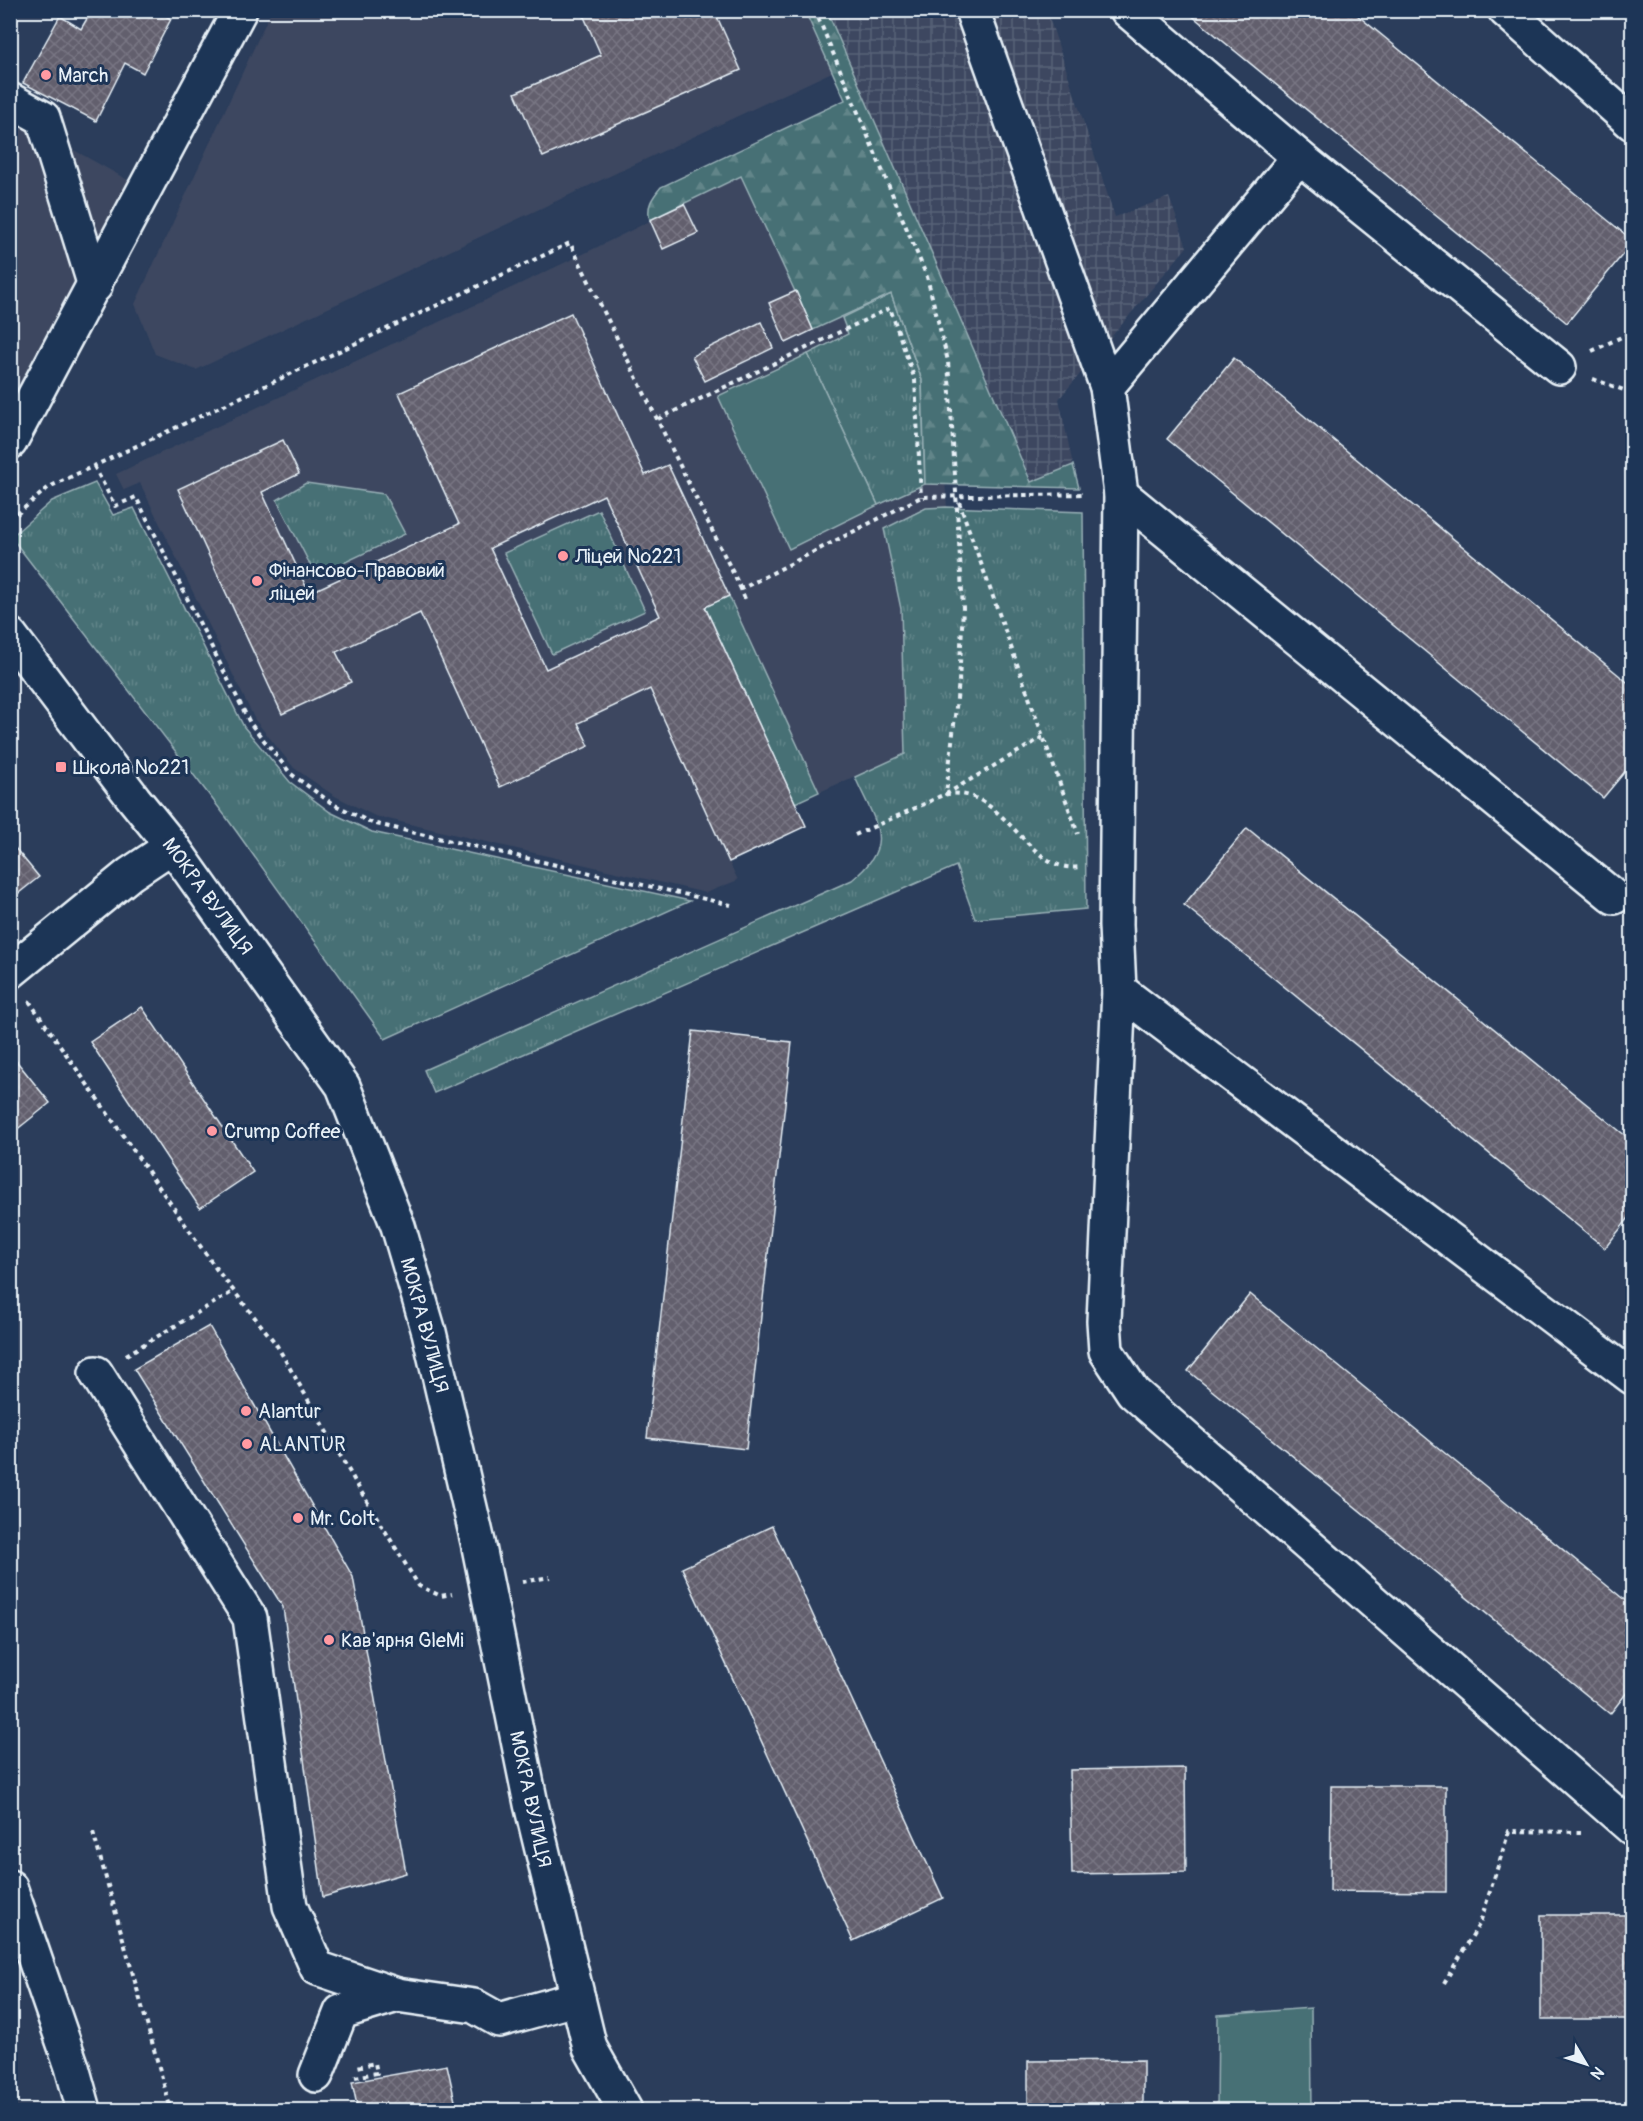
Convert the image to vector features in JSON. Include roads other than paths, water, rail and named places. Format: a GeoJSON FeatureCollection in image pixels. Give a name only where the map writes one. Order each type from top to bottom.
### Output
{"type":"FeatureCollection","features":[{"type":"Feature","properties":{"kind":"street"},"geometry":{"type":"LineString","coordinates":[[10,442],[240,10]]}},
{"type":"Feature","properties":{"kind":"street"},"geometry":{"type":"LineString","coordinates":[[972,10],[1107,387],[1121,494],[1116,925],[1119,990],[1104,1321],[1106,1351],[1133,1392],[1632,1828]]}},
{"type":"Feature","properties":{"kind":"street"},"geometry":{"type":"LineString","coordinates":[[1127,10],[1299,157],[1559,367]]}},
{"type":"Feature","properties":{"kind":"street"},"geometry":{"type":"LineString","coordinates":[[1505,10],[1632,123]]}},
{"type":"Feature","properties":{"kind":"street"},"geometry":{"type":"LineString","coordinates":[[10,100],[43,118],[95,285]]}},
{"type":"Feature","properties":{"kind":"street"},"geometry":{"type":"LineString","coordinates":[[1107,387],[1299,157]]}},
{"type":"Feature","properties":{"kind":"street"},"geometry":{"type":"LineString","coordinates":[[1121,494],[1614,897]]}},
{"type":"Feature","properties":{"kind":"street","name":"МОКРА ВУЛИЦЯ"},"geometry":{"type":"LineString","coordinates":[[10,635],[172,846],[343,1086],[398,1226],[429,1332],[478,1542],[531,1804],[590,2048],[625,2110]]}},
{"type":"Feature","properties":{"kind":"street"},"geometry":{"type":"LineString","coordinates":[[17,983],[130,874],[172,846]]}},
{"type":"Feature","properties":{"kind":"street"},"geometry":{"type":"LineString","coordinates":[[1119,990],[1632,1377]]}},
{"type":"Feature","properties":{"kind":"street"},"geometry":{"type":"LineString","coordinates":[[96,1373],[250,1618],[290,1906],[317,1968],[397,1995],[474,2006],[499,2020],[578,1998]]}},
{"type":"Feature","properties":{"kind":"street"},"geometry":{"type":"LineString","coordinates":[[10,1887],[72,2067],[84,2110]]}},
{"type":"Feature","properties":{"kind":"street"},"geometry":{"type":"LineString","coordinates":[[315,2075],[340,2012],[397,1995]]}},
{"type":"Feature","properties":{"kind":"place","name":"March"},"geometry":{"type":"Point","coordinates":[46,75]}},
{"type":"Feature","properties":{"kind":"place","name":"Ліцей №221"},"geometry":{"type":"Point","coordinates":[563,556]}},
{"type":"Feature","properties":{"kind":"place","name":"Фінансово-Правовий ліцей"},"geometry":{"type":"Point","coordinates":[257,581]}},
{"type":"Feature","properties":{"kind":"place","name":"Школа №221"},"geometry":{"type":"Point","coordinates":[61,767]}},
{"type":"Feature","properties":{"kind":"place","name":"Crump Coffee"},"geometry":{"type":"Point","coordinates":[212,1131]}},
{"type":"Feature","properties":{"kind":"place","name":"Alantur"},"geometry":{"type":"Point","coordinates":[246,1411]}},
{"type":"Feature","properties":{"kind":"place","name":"ALANTUR"},"geometry":{"type":"Point","coordinates":[247,1444]}},
{"type":"Feature","properties":{"kind":"place","name":"Mr. Colt"},"geometry":{"type":"Point","coordinates":[298,1518]}},
{"type":"Feature","properties":{"kind":"place","name":"Кав'ярня GleMi"},"geometry":{"type":"Point","coordinates":[329,1640]}}]}
